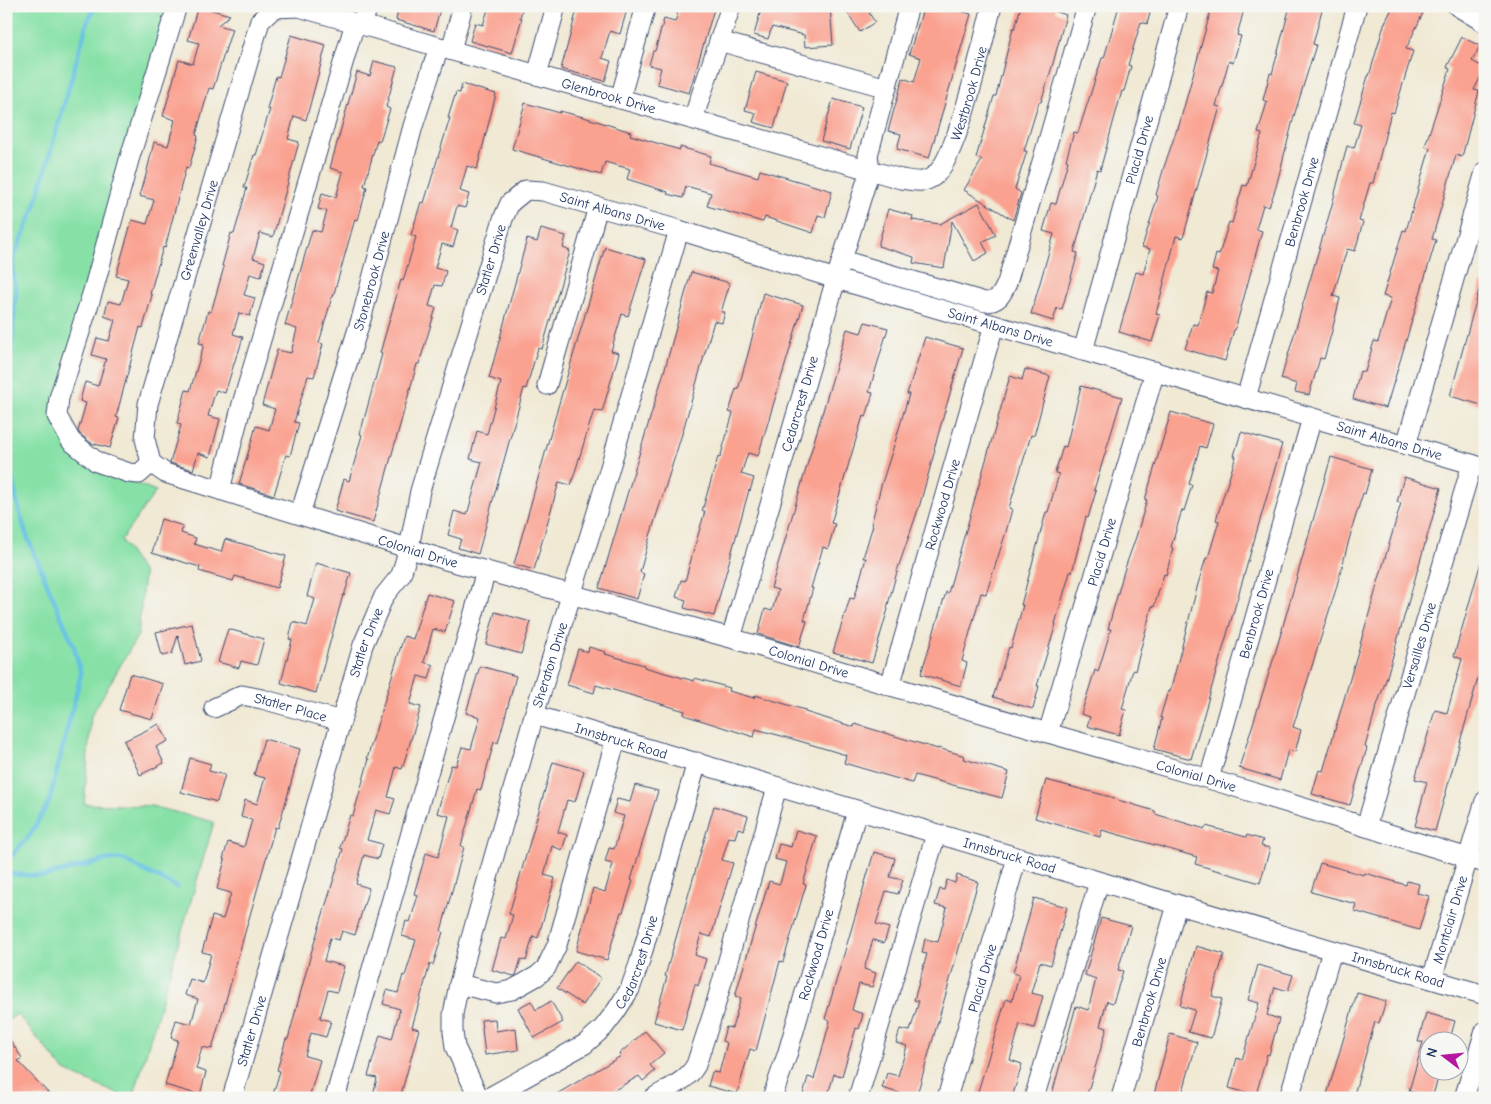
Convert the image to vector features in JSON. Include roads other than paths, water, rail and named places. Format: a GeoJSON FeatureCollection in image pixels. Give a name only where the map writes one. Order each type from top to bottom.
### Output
{"type":"FeatureCollection","features":[{"type":"Feature","properties":{"kind":"street"},"geometry":{"type":"LineString","coordinates":[[151,463],[139,474],[129,473],[97,462],[71,440],[57,416],[59,398],[93,291],[129,160],[177,6]]}},
{"type":"Feature","properties":{"kind":"street"},"geometry":{"type":"LineString","coordinates":[[220,490],[242,404],[358,24],[368,6]]}},
{"type":"Feature","properties":{"kind":"street","name":"Stonebrook Drive"},"geometry":{"type":"LineString","coordinates":[[300,514],[362,316],[413,126],[464,6]]}},
{"type":"Feature","properties":{"kind":"street"},"geometry":{"type":"LineString","coordinates":[[537,75],[556,6]]}},
{"type":"Feature","properties":{"kind":"street"},"geometry":{"type":"LineString","coordinates":[[620,99],[646,6]]}},
{"type":"Feature","properties":{"kind":"street"},"geometry":{"type":"LineString","coordinates":[[693,120],[731,6]]}},
{"type":"Feature","properties":{"kind":"street","name":"Cedarcrest Drive"},"geometry":{"type":"LineString","coordinates":[[731,638],[836,279],[870,170],[868,155],[909,6]]}},
{"type":"Feature","properties":{"kind":"street","name":"Westbrook Drive"},"geometry":{"type":"LineString","coordinates":[[935,176],[944,166],[962,120],[992,6]]}},
{"type":"Feature","properties":{"kind":"street"},"geometry":{"type":"LineString","coordinates":[[842,260],[979,301],[993,302],[1000,297],[1009,276],[1087,6]]}},
{"type":"Feature","properties":{"kind":"street","name":"Placid Drive"},"geometry":{"type":"LineString","coordinates":[[1083,351],[1179,6]]}},
{"type":"Feature","properties":{"kind":"street","name":"Benbrook Drive"},"geometry":{"type":"LineString","coordinates":[[1246,398],[1357,6]]}},
{"type":"Feature","properties":{"kind":"street"},"geometry":{"type":"LineString","coordinates":[[1457,6],[1485,23]]}},
{"type":"Feature","properties":{"kind":"street","name":"Greenvalley Drive"},"geometry":{"type":"LineString","coordinates":[[151,463],[144,439],[148,404],[260,20],[274,8],[280,7]]}},
{"type":"Feature","properties":{"kind":"street","name":"Glenbrook Drive"},"geometry":{"type":"LineString","coordinates":[[280,7],[306,8],[901,179],[923,182],[935,176]]}},
{"type":"Feature","properties":{"kind":"street"},"geometry":{"type":"LineString","coordinates":[[719,41],[887,88]]}},
{"type":"Feature","properties":{"kind":"street"},"geometry":{"type":"LineString","coordinates":[[1406,445],[1485,172]]}},
{"type":"Feature","properties":{"kind":"street","name":"Saint Albans Drive"},"geometry":{"type":"LineString","coordinates":[[517,197],[526,190],[543,191],[679,230],[836,279],[1478,466]]}},
{"type":"Feature","properties":{"kind":"street","name":"Statler Drive"},"geometry":{"type":"LineString","coordinates":[[232,1098],[363,645],[384,596],[400,576],[420,492],[503,219],[510,203],[517,197]]}},
{"type":"Feature","properties":{"kind":"street"},"geometry":{"type":"LineString","coordinates":[[547,385],[598,207]]}},
{"type":"Feature","properties":{"kind":"street","name":"Sheraton Drive"},"geometry":{"type":"LineString","coordinates":[[479,1098],[455,1047],[453,1014],[459,984],[468,945],[534,715],[597,512],[679,230]]}},
{"type":"Feature","properties":{"kind":"street","name":"Rockwood Drive"},"geometry":{"type":"LineString","coordinates":[[890,686],[994,325]]}},
{"type":"Feature","properties":{"kind":"street","name":"Placid Drive"},"geometry":{"type":"LineString","coordinates":[[1048,733],[1154,371]]}},
{"type":"Feature","properties":{"kind":"street","name":"Benbrook Drive"},"geometry":{"type":"LineString","coordinates":[[1209,779],[1312,418]]}},
{"type":"Feature","properties":{"kind":"street","name":"Colonial Drive"},"geometry":{"type":"LineString","coordinates":[[151,463],[165,473],[408,548],[731,638],[1476,860]]}},
{"type":"Feature","properties":{"kind":"street","name":"Versailles Drive"},"geometry":{"type":"LineString","coordinates":[[1366,827],[1478,466]]}},
{"type":"Feature","properties":{"kind":"street"},"geometry":{"type":"LineString","coordinates":[[335,1098],[486,571]]}},
{"type":"Feature","properties":{"kind":"street","name":"Statler Place"},"geometry":{"type":"LineString","coordinates":[[214,708],[242,695],[341,722]]}},
{"type":"Feature","properties":{"kind":"street","name":"Innsbruck Road"},"geometry":{"type":"LineString","coordinates":[[534,715],[697,762],[857,812],[1485,995]]}},
{"type":"Feature","properties":{"kind":"street"},"geometry":{"type":"LineString","coordinates":[[459,984],[488,992],[503,992],[525,983],[546,968],[557,945],[616,739]]}},
{"type":"Feature","properties":{"kind":"street","name":"Cedarcrest Drive"},"geometry":{"type":"LineString","coordinates":[[488,1098],[585,1044],[603,1028],[630,989],[639,964],[697,762]]}},
{"type":"Feature","properties":{"kind":"street"},"geometry":{"type":"LineString","coordinates":[[653,1098],[681,1081],[693,1071],[696,1064],[714,1010],[777,787]]}},
{"type":"Feature","properties":{"kind":"street","name":"Montclair Drive"},"geometry":{"type":"LineString","coordinates":[[1432,979],[1476,860],[1485,801]]}},
{"type":"Feature","properties":{"kind":"street","name":"Rockwood Drive"},"geometry":{"type":"LineString","coordinates":[[772,1098],[787,1055],[857,812]]}},
{"type":"Feature","properties":{"kind":"street"},"geometry":{"type":"LineString","coordinates":[[858,1098],[936,834]]}},
{"type":"Feature","properties":{"kind":"street","name":"Placid Drive"},"geometry":{"type":"LineString","coordinates":[[947,1098],[1017,858]]}},
{"type":"Feature","properties":{"kind":"street"},"geometry":{"type":"LineString","coordinates":[[1034,1098],[1098,882]]}},
{"type":"Feature","properties":{"kind":"street","name":"Benbrook Drive"},"geometry":{"type":"LineString","coordinates":[[1121,1098],[1177,905]]}},
{"type":"Feature","properties":{"kind":"street"},"geometry":{"type":"LineString","coordinates":[[1289,1098],[1332,950]]}},
{"type":"Feature","properties":{"kind":"street"},"geometry":{"type":"LineString","coordinates":[[1464,1098],[1485,1031]]}},
{"type":"Feature","properties":{"kind":"waterway"},"geometry":{"type":"LineString","coordinates":[[6,862],[30,835],[49,802],[81,674],[74,647],[26,534],[16,499],[9,462],[10,367],[16,291],[12,262],[35,206],[88,20],[96,6]]}},
{"type":"Feature","properties":{"kind":"waterway"},"geometry":{"type":"LineString","coordinates":[[6,874],[45,876],[110,859],[123,860],[177,887]]}}]}
